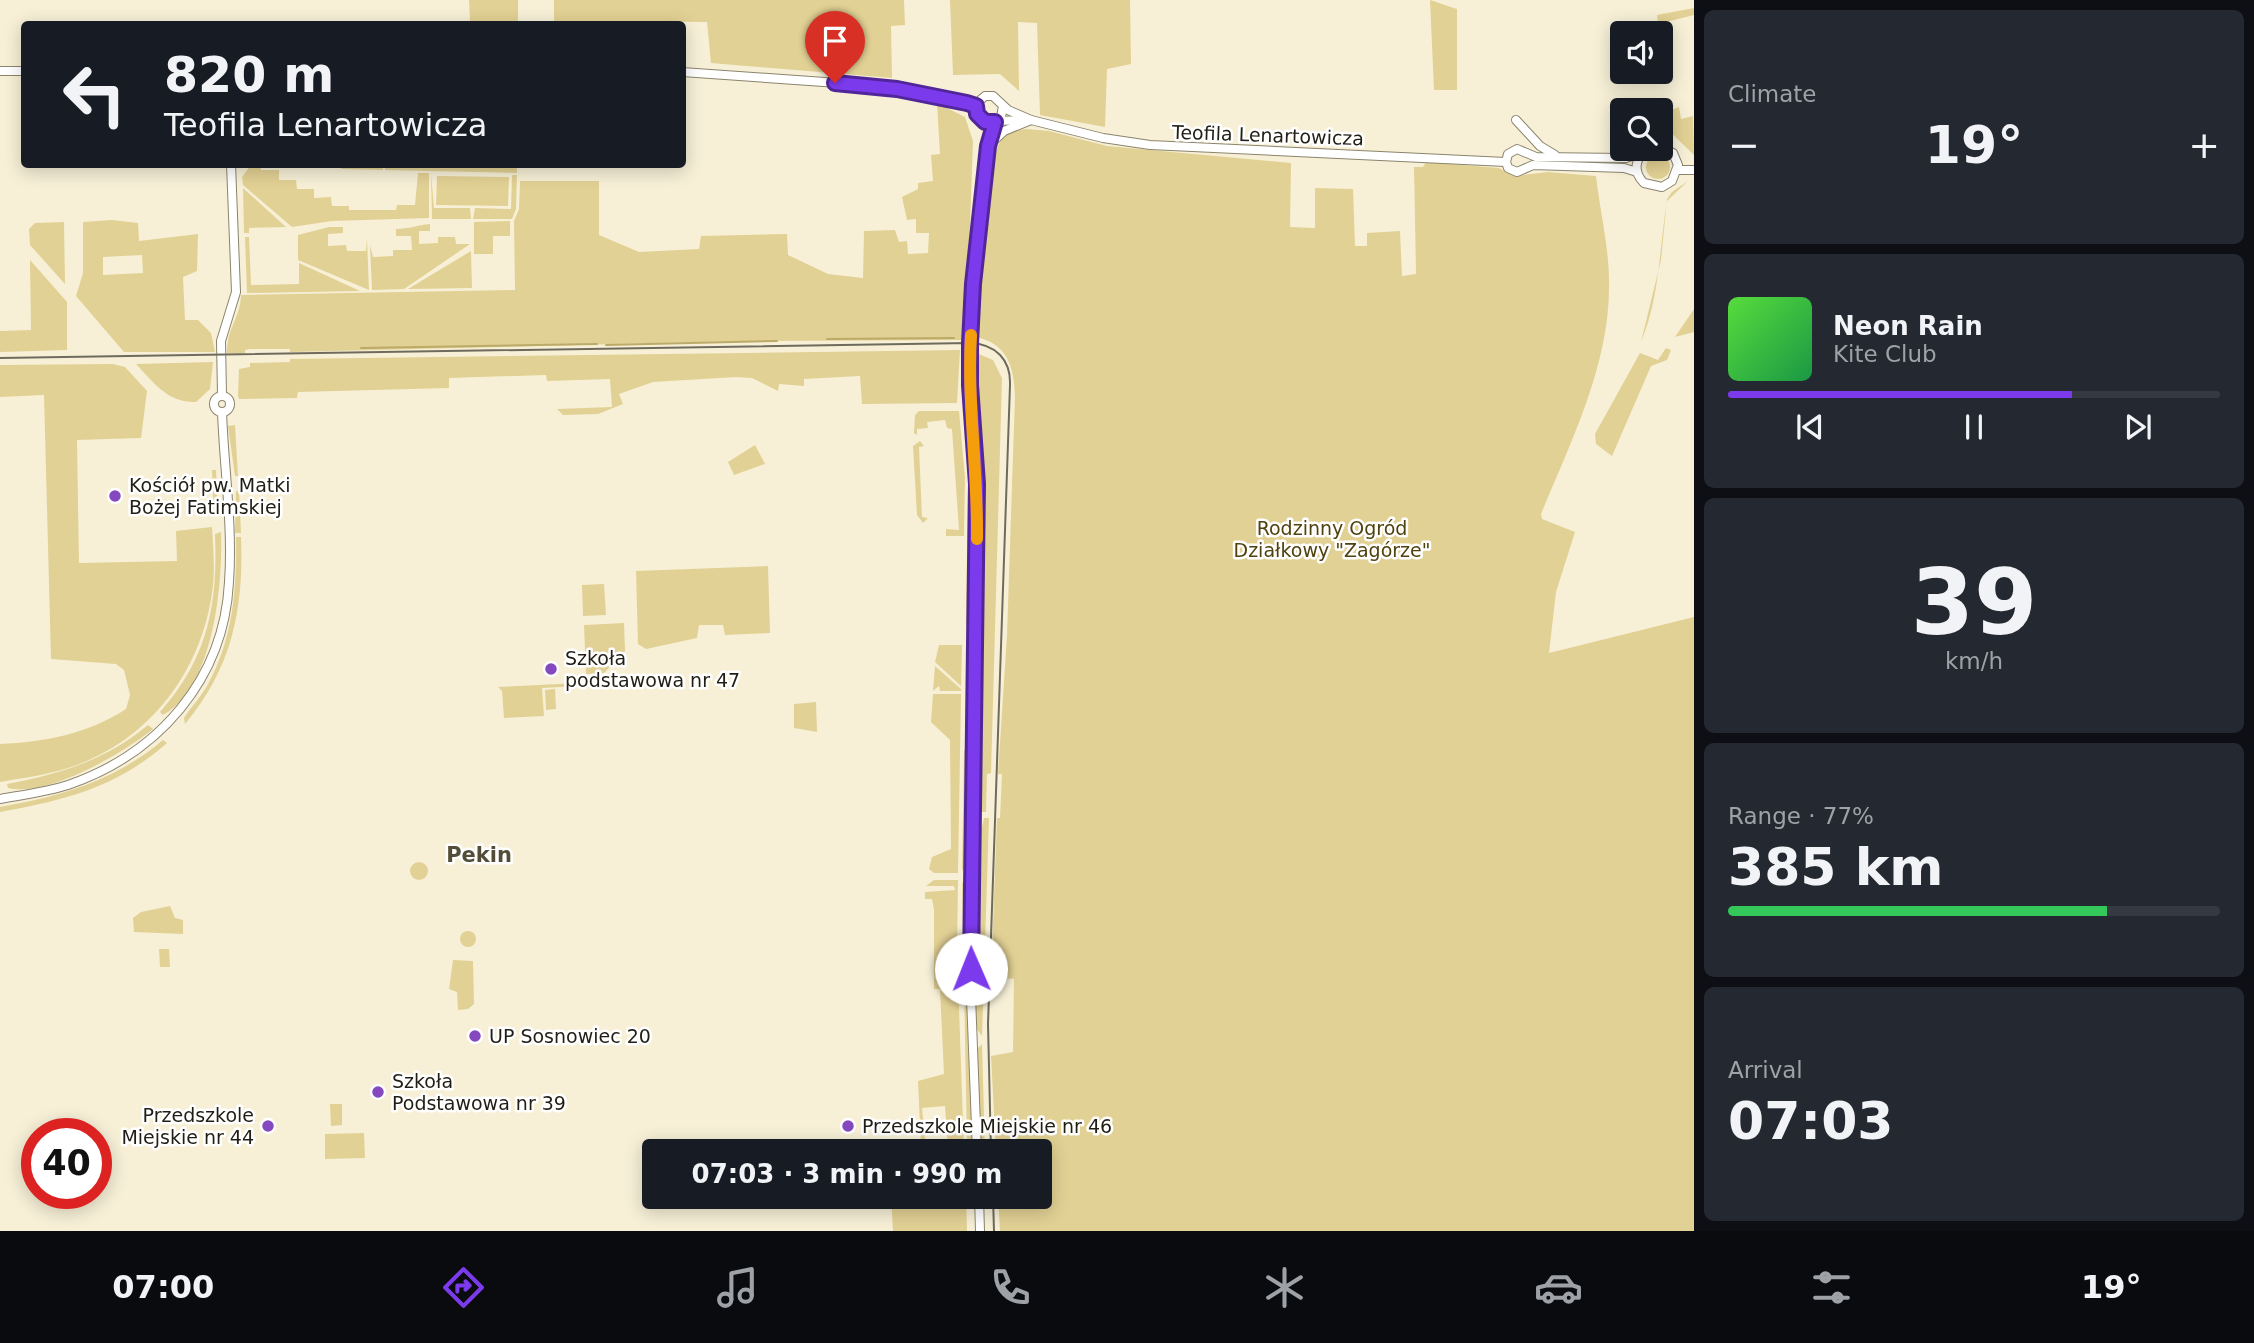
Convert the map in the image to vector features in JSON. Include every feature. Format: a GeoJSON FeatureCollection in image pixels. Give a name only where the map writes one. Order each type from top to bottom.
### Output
{"type":"FeatureCollection","features":[{"type":"Feature","properties":{"kind":"street"},"geometry":{"type":"LineString","coordinates":[[0,71],[21,71]]}},
{"type":"Feature","properties":{"kind":"street"},"geometry":{"type":"LineString","coordinates":[[686,72],[881,86],[976,106]]}},
{"type":"Feature","properties":{"kind":"street"},"geometry":{"type":"LineString","coordinates":[[977,1139],[970,945],[977,484],[970,363],[973,284],[988,146],[996,121],[1003,114],[1003,106],[996,97],[989,95],[981,99],[976,106],[977,114],[985,122],[988,146]]}},
{"type":"Feature","properties":{"kind":"street","name":"Teofila Lenartowicza"},"geometry":{"type":"LineString","coordinates":[[1003,106],[1031,120],[1103,138],[1159,146],[1506,162]]}},
{"type":"Feature","properties":{"kind":"street"},"geometry":{"type":"LineString","coordinates":[[988,146],[1004,131],[1031,120]]}},
{"type":"Feature","properties":{"kind":"street","name":"Teofila Lenartowicza"},"geometry":{"type":"LineString","coordinates":[[996,121],[1031,120]]}},
{"type":"Feature","properties":{"kind":"street"},"geometry":{"type":"LineString","coordinates":[[1516,120],[1539,146],[1558,156]]}},
{"type":"Feature","properties":{"kind":"street"},"geometry":{"type":"LineString","coordinates":[[985,122],[996,121]]}},
{"type":"Feature","properties":{"kind":"street"},"geometry":{"type":"LineString","coordinates":[[1610,158],[1527,155],[1521,150],[1513,149],[1507,154],[1506,162],[1514,171],[1527,166],[1620,168],[1637,172]]}},
{"type":"Feature","properties":{"kind":"street"},"geometry":{"type":"LineString","coordinates":[[1639,161],[1637,172],[1644,183],[1657,188],[1672,181],[1678,170],[1673,153]]}},
{"type":"Feature","properties":{"kind":"street"},"geometry":{"type":"LineString","coordinates":[[1527,155],[1527,166]]}},
{"type":"Feature","properties":{"kind":"street"},"geometry":{"type":"LineString","coordinates":[[0,799],[64,786],[133,754],[160,733],[201,682],[221,631],[229,586],[222,412],[214,404],[215,399],[222,396],[221,341],[236,292],[232,168]]}},
{"type":"Feature","properties":{"kind":"street"},"geometry":{"type":"LineString","coordinates":[[1678,170],[1694,170]]}},
{"type":"Feature","properties":{"kind":"street"},"geometry":{"type":"LineString","coordinates":[[979,1209],[980,1231]]}},
{"type":"Feature","properties":{"kind":"green space"},"geometry":{"type":"Polygon","coordinates":[[[469,0],[518,0],[518,21],[470,21],[469,0]]]}},
{"type":"Feature","properties":{"kind":"green space"},"geometry":{"type":"Polygon","coordinates":[[[554,0],[904,0],[905,25],[891,26],[892,78],[711,63],[707,22],[554,21],[554,0]]]}},
{"type":"Feature","properties":{"kind":"green space"},"geometry":{"type":"Polygon","coordinates":[[[950,0],[1130,0],[1131,64],[1107,69],[1105,127],[1040,115],[1037,23],[1018,22],[1019,91],[1000,74],[953,75],[950,0]]]}},
{"type":"Feature","properties":{"kind":"green space"},"geometry":{"type":"Polygon","coordinates":[[[1430,0],[1457,9],[1457,90],[1434,90],[1430,0]]]}},
{"type":"Feature","properties":{"kind":"green space"},"geometry":{"type":"Polygon","coordinates":[[[1694,8],[1694,15],[1670,21],[1658,21],[1657,15],[1694,8]]]}},
{"type":"Feature","properties":{"kind":"green space"},"geometry":{"type":"Polygon","coordinates":[[[937,103],[965,117],[973,141],[966,340],[741,341],[290,352],[290,349],[250,349],[245,350],[245,353],[227,353],[241,295],[515,290],[514,221],[519,209],[520,181],[599,181],[599,235],[639,252],[699,249],[701,236],[787,234],[788,255],[828,274],[863,278],[864,231],[895,230],[899,242],[907,241],[908,254],[928,253],[929,233],[916,233],[916,219],[907,220],[902,197],[918,189],[918,183],[933,181],[931,155],[940,154],[937,103]]]}},
{"type":"Feature","properties":{"kind":"green space"},"geometry":{"type":"Polygon","coordinates":[[[1679,107],[1681,119],[1693,116],[1694,155],[1673,135],[1673,109],[1679,107]]]}},
{"type":"Feature","properties":{"kind":"green space","name":"Rodzinny Ogród Działkowy \"Zagórze\""},"geometry":{"type":"Polygon","coordinates":[[[1015,131],[1049,131],[1107,146],[1291,163],[1290,227],[1315,228],[1315,188],[1353,189],[1355,246],[1367,246],[1367,233],[1400,231],[1402,276],[1416,274],[1414,167],[1423,167],[1426,162],[1499,168],[1514,176],[1548,172],[1596,176],[1608,260],[1607,317],[1586,404],[1541,514],[1542,519],[1575,532],[1556,592],[1549,653],[1694,617],[1694,1231],[1000,1231],[999,1209],[1052,1209],[1052,1139],[995,1139],[991,1056],[1013,1052],[1014,979],[991,977],[997,818],[1000,818],[1002,774],[998,774],[1007,635],[1015,396],[1013,375],[1007,358],[995,345],[975,337],[995,153],[1006,135],[1015,131]]]}},
{"type":"Feature","properties":{"kind":"green space"},"geometry":{"type":"Polygon","coordinates":[[[1647,161],[1670,162],[1670,172],[1663,179],[1653,179],[1646,172],[1647,161]]]}},
{"type":"Feature","properties":{"kind":"green space"},"geometry":{"type":"Polygon","coordinates":[[[249,168],[279,170],[279,180],[296,180],[297,189],[314,189],[314,198],[331,197],[332,206],[349,206],[349,210],[396,210],[397,205],[415,205],[418,173],[429,173],[429,218],[332,221],[292,227],[243,185],[242,177],[249,168]]]}},
{"type":"Feature","properties":{"kind":"green space"},"geometry":{"type":"Polygon","coordinates":[[[383,168],[383,170],[341,169],[383,168]]]}},
{"type":"Feature","properties":{"kind":"green space"},"geometry":{"type":"Polygon","coordinates":[[[517,168],[517,173],[385,170],[517,168]]]}},
{"type":"Feature","properties":{"kind":"green space"},"geometry":{"type":"Polygon","coordinates":[[[431,173],[434,208],[470,208],[471,219],[432,219],[431,173]]]}},
{"type":"Feature","properties":{"kind":"green space"},"geometry":{"type":"Polygon","coordinates":[[[512,175],[517,175],[516,209],[512,219],[473,219],[475,208],[511,209],[512,175]]]}},
{"type":"Feature","properties":{"kind":"green space"},"geometry":{"type":"Polygon","coordinates":[[[437,176],[509,177],[508,206],[436,205],[437,176]]]}},
{"type":"Feature","properties":{"kind":"green space"},"geometry":{"type":"Polygon","coordinates":[[[1688,181],[1667,201],[1666,205],[1667,199],[1672,192],[1688,181]]]}},
{"type":"Feature","properties":{"kind":"green space"},"geometry":{"type":"Polygon","coordinates":[[[243,188],[286,227],[249,228],[249,233],[244,233],[243,188]]]}},
{"type":"Feature","properties":{"kind":"green space"},"geometry":{"type":"Polygon","coordinates":[[[1666,205],[1661,260],[1658,271],[1664,219],[1666,205]]]}},
{"type":"Feature","properties":{"kind":"green space"},"geometry":{"type":"Polygon","coordinates":[[[112,220],[138,223],[139,241],[198,234],[197,271],[183,277],[185,320],[198,320],[211,333],[215,352],[124,352],[76,296],[83,273],[83,222],[112,220]],[[142,255],[103,257],[103,275],[143,273],[142,255]]]}},
{"type":"Feature","properties":{"kind":"green space"},"geometry":{"type":"Polygon","coordinates":[[[510,221],[510,236],[493,236],[493,254],[474,254],[474,222],[510,221]]]}},
{"type":"Feature","properties":{"kind":"green space"},"geometry":{"type":"Polygon","coordinates":[[[64,222],[65,284],[30,245],[29,229],[35,223],[64,222]]]}},
{"type":"Feature","properties":{"kind":"green space"},"geometry":{"type":"Polygon","coordinates":[[[430,224],[430,231],[419,231],[419,244],[438,243],[438,237],[455,237],[456,244],[470,244],[404,289],[372,290],[370,245],[373,257],[393,256],[393,250],[412,250],[411,236],[396,236],[396,229],[430,224]]]}},
{"type":"Feature","properties":{"kind":"green space"},"geometry":{"type":"Polygon","coordinates":[[[329,227],[343,227],[343,233],[328,234],[328,246],[346,245],[347,251],[366,251],[367,238],[369,290],[298,260],[298,235],[329,227]]]}},
{"type":"Feature","properties":{"kind":"green space"},"geometry":{"type":"Polygon","coordinates":[[[245,237],[249,237],[251,285],[299,284],[299,263],[360,291],[247,293],[245,237]]]}},
{"type":"Feature","properties":{"kind":"green space"},"geometry":{"type":"Polygon","coordinates":[[[471,251],[472,288],[408,289],[471,251]]]}},
{"type":"Feature","properties":{"kind":"green space"},"geometry":{"type":"Polygon","coordinates":[[[30,260],[67,302],[67,350],[0,352],[0,331],[31,330],[30,260]]]}},
{"type":"Feature","properties":{"kind":"green space"},"geometry":{"type":"Polygon","coordinates":[[[1658,271],[1652,308],[1641,342],[1658,271]]]}},
{"type":"Feature","properties":{"kind":"green space"},"geometry":{"type":"Polygon","coordinates":[[[1694,309],[1694,332],[1675,337],[1694,309]]]}},
{"type":"Feature","properties":{"kind":"green space"},"geometry":{"type":"Polygon","coordinates":[[[1666,348],[1671,350],[1667,360],[1651,366],[1612,456],[1596,444],[1595,434],[1640,353],[1658,360],[1666,348]]]}},
{"type":"Feature","properties":{"kind":"green space"},"geometry":{"type":"Polygon","coordinates":[[[960,350],[957,403],[862,404],[860,376],[804,379],[804,386],[779,384],[778,391],[752,378],[653,382],[619,394],[623,404],[598,414],[563,415],[557,409],[612,407],[610,379],[547,381],[546,375],[449,378],[449,388],[298,392],[297,398],[239,399],[238,396],[239,369],[250,367],[250,363],[290,362],[290,359],[960,350]]]}},
{"type":"Feature","properties":{"kind":"green space"},"geometry":{"type":"Polygon","coordinates":[[[974,352],[993,360],[1002,378],[991,773],[987,774],[986,812],[981,812],[982,746],[978,746],[982,481],[974,352]]]}},
{"type":"Feature","properties":{"kind":"green space"},"geometry":{"type":"Polygon","coordinates":[[[213,362],[210,389],[196,402],[169,395],[136,364],[213,362]]]}},
{"type":"Feature","properties":{"kind":"green space"},"geometry":{"type":"Polygon","coordinates":[[[113,364],[125,367],[147,391],[141,438],[77,440],[79,563],[177,561],[176,531],[212,527],[214,578],[208,616],[185,673],[148,721],[97,756],[68,768],[0,782],[0,744],[49,739],[81,731],[126,709],[130,695],[124,670],[116,664],[51,659],[44,395],[0,397],[0,365],[113,364]]]}},
{"type":"Feature","properties":{"kind":"green space"},"geometry":{"type":"Polygon","coordinates":[[[919,411],[959,411],[965,478],[964,536],[946,536],[946,529],[959,530],[952,429],[947,428],[945,420],[927,422],[928,428],[917,429],[917,435],[914,433],[915,415],[919,411]]]}},
{"type":"Feature","properties":{"kind":"green space"},"geometry":{"type":"Polygon","coordinates":[[[235,425],[238,476],[235,476],[228,426],[235,425]]]}},
{"type":"Feature","properties":{"kind":"green space"},"geometry":{"type":"Polygon","coordinates":[[[964,426],[970,426],[974,474],[972,624],[966,623],[968,480],[964,426]]]}},
{"type":"Feature","properties":{"kind":"green space"},"geometry":{"type":"Polygon","coordinates":[[[920,441],[924,446],[919,447],[922,517],[928,518],[923,523],[917,515],[913,446],[920,441]]]}},
{"type":"Feature","properties":{"kind":"green space"},"geometry":{"type":"Polygon","coordinates":[[[755,445],[765,464],[734,475],[728,462],[755,445]]]}},
{"type":"Feature","properties":{"kind":"green space"},"geometry":{"type":"Polygon","coordinates":[[[212,470],[216,470],[218,515],[214,515],[212,470]]]}},
{"type":"Feature","properties":{"kind":"green space"},"geometry":{"type":"Polygon","coordinates":[[[236,491],[239,491],[241,533],[235,533],[236,491]]]}},
{"type":"Feature","properties":{"kind":"green space"},"geometry":{"type":"Polygon","coordinates":[[[221,532],[217,605],[204,659],[194,682],[180,701],[163,715],[160,712],[189,671],[207,629],[214,584],[215,534],[221,532]]]}},
{"type":"Feature","properties":{"kind":"green space"},"geometry":{"type":"Polygon","coordinates":[[[236,537],[241,537],[240,589],[232,636],[214,681],[185,724],[184,718],[204,690],[223,651],[232,614],[236,537]]]}},
{"type":"Feature","properties":{"kind":"green space"},"geometry":{"type":"Polygon","coordinates":[[[768,566],[770,633],[725,635],[723,625],[699,625],[697,638],[646,649],[638,644],[636,571],[768,566]]]}},
{"type":"Feature","properties":{"kind":"green space"},"geometry":{"type":"Polygon","coordinates":[[[604,584],[606,615],[583,616],[582,585],[604,584]]]}},
{"type":"Feature","properties":{"kind":"green space"},"geometry":{"type":"Polygon","coordinates":[[[624,623],[625,651],[604,673],[586,674],[584,625],[624,623]]]}},
{"type":"Feature","properties":{"kind":"green space"},"geometry":{"type":"Polygon","coordinates":[[[939,645],[962,645],[961,686],[935,662],[939,645]]]}},
{"type":"Feature","properties":{"kind":"green space"},"geometry":{"type":"Polygon","coordinates":[[[935,666],[961,691],[940,691],[939,686],[933,691],[935,666]]]}},
{"type":"Feature","properties":{"kind":"green space"},"geometry":{"type":"Polygon","coordinates":[[[579,683],[579,686],[542,688],[544,716],[504,718],[502,691],[498,687],[579,683]]]}},
{"type":"Feature","properties":{"kind":"green space"},"geometry":{"type":"Polygon","coordinates":[[[555,689],[556,709],[546,710],[545,690],[555,689]]]}},
{"type":"Feature","properties":{"kind":"green space"},"geometry":{"type":"Polygon","coordinates":[[[933,694],[961,694],[958,873],[934,873],[929,869],[932,857],[951,849],[950,740],[931,722],[933,694]]]}},
{"type":"Feature","properties":{"kind":"green space"},"geometry":{"type":"Polygon","coordinates":[[[816,702],[817,732],[794,728],[794,704],[816,702]]]}},
{"type":"Feature","properties":{"kind":"green space"},"geometry":{"type":"Polygon","coordinates":[[[148,725],[153,729],[140,739],[84,771],[43,786],[8,788],[7,784],[82,764],[116,748],[148,725]]]}},
{"type":"Feature","properties":{"kind":"green space"},"geometry":{"type":"Polygon","coordinates":[[[163,740],[167,743],[129,771],[89,790],[0,812],[0,807],[45,798],[86,785],[126,766],[163,740]]]}},
{"type":"Feature","properties":{"kind":"green space"},"geometry":{"type":"Polygon","coordinates":[[[964,750],[968,750],[967,863],[962,871],[964,750]]]}},
{"type":"Feature","properties":{"kind":"green space"},"geometry":{"type":"Polygon","coordinates":[[[984,818],[989,818],[982,1036],[976,1028],[975,858],[984,818]]]}},
{"type":"Feature","properties":{"kind":"green space"},"geometry":{"type":"Polygon","coordinates":[[[419,862],[425,865],[428,871],[425,877],[419,880],[413,877],[410,871],[413,865],[419,862]]]}},
{"type":"Feature","properties":{"kind":"green space"},"geometry":{"type":"Polygon","coordinates":[[[934,880],[958,880],[957,951],[964,1139],[947,1139],[945,1106],[922,1108],[925,1139],[921,1139],[918,1081],[944,1074],[940,989],[934,989],[934,910],[932,899],[925,899],[925,892],[955,890],[954,886],[926,886],[934,880]]]}},
{"type":"Feature","properties":{"kind":"green space"},"geometry":{"type":"Polygon","coordinates":[[[962,882],[966,888],[973,1139],[967,1139],[962,882]]]}},
{"type":"Feature","properties":{"kind":"green space"},"geometry":{"type":"Polygon","coordinates":[[[170,906],[175,918],[183,920],[183,934],[134,932],[133,918],[141,912],[170,906]]]}},
{"type":"Feature","properties":{"kind":"green space"},"geometry":{"type":"Polygon","coordinates":[[[465,931],[471,931],[476,939],[474,945],[465,947],[460,942],[460,936],[465,931]]]}},
{"type":"Feature","properties":{"kind":"green space"},"geometry":{"type":"Polygon","coordinates":[[[159,949],[169,949],[170,967],[160,967],[159,949]]]}},
{"type":"Feature","properties":{"kind":"green space"},"geometry":{"type":"Polygon","coordinates":[[[453,960],[473,961],[474,1004],[468,1009],[458,1010],[457,992],[449,989],[453,960]]]}},
{"type":"Feature","properties":{"kind":"green space"},"geometry":{"type":"Polygon","coordinates":[[[982,1044],[985,1139],[981,1139],[977,1049],[982,1044]]]}},
{"type":"Feature","properties":{"kind":"green space"},"geometry":{"type":"Polygon","coordinates":[[[330,1104],[342,1104],[342,1125],[331,1126],[330,1104]]]}},
{"type":"Feature","properties":{"kind":"green space"},"geometry":{"type":"Polygon","coordinates":[[[364,1133],[365,1158],[325,1159],[325,1134],[364,1133]]]}},
{"type":"Feature","properties":{"kind":"green space"},"geometry":{"type":"Polygon","coordinates":[[[892,1209],[966,1209],[967,1231],[893,1231],[892,1209]]]}},
{"type":"Feature","properties":{"kind":"waterway"},"geometry":{"type":"LineString","coordinates":[[827,339],[954,338]]}},
{"type":"Feature","properties":{"kind":"waterway"},"geometry":{"type":"LineString","coordinates":[[606,345],[777,341]]}},
{"type":"Feature","properties":{"kind":"waterway"},"geometry":{"type":"LineString","coordinates":[[361,348],[597,344]]}},
{"type":"Feature","properties":{"kind":"tram line"},"geometry":{"type":"LineString","coordinates":[[0,358],[970,343],[994,350],[1005,361],[1010,385],[988,1024],[991,1139]]}},
{"type":"Feature","properties":{"kind":"tram line"},"geometry":{"type":"LineString","coordinates":[[993,1209],[994,1231]]}},
{"type":"Feature","properties":{"kind":"slow traffic"},"geometry":{"type":"LineString","coordinates":[[971,335],[970,385],[977,484],[977,539]]}},
{"type":"Feature","properties":{"kind":"place","name":"Kościół pw. Matki Bożej Fatimskiej"},"geometry":{"type":"Point","coordinates":[115,496]}},
{"type":"Feature","properties":{"kind":"place","name":"Szkoła podstawowa nr 47"},"geometry":{"type":"Point","coordinates":[551,669]}},
{"type":"Feature","properties":{"kind":"place","name":"UP Sosnowiec 20"},"geometry":{"type":"Point","coordinates":[475,1036]}},
{"type":"Feature","properties":{"kind":"place","name":"Szkoła Podstawowa nr 39"},"geometry":{"type":"Point","coordinates":[378,1092]}},
{"type":"Feature","properties":{"kind":"place","name":"Przedszkole Miejskie nr 44"},"geometry":{"type":"Point","coordinates":[268,1126]}},
{"type":"Feature","properties":{"kind":"place","name":"Przedszkole Miejskie nr 46"},"geometry":{"type":"Point","coordinates":[848,1126]}},
{"type":"Feature","properties":{"kind":"district","name":"Pekin"},"geometry":{"type":"Point","coordinates":[479,855]}},
{"type":"Feature","properties":{"kind":"route"},"geometry":{"type":"LineString","coordinates":[[835,83],[881,86],[967,103],[976,106],[979,118],[988,123],[995,122],[988,146],[973,284],[970,343],[977,484],[970,849],[971,969]]}}]}
